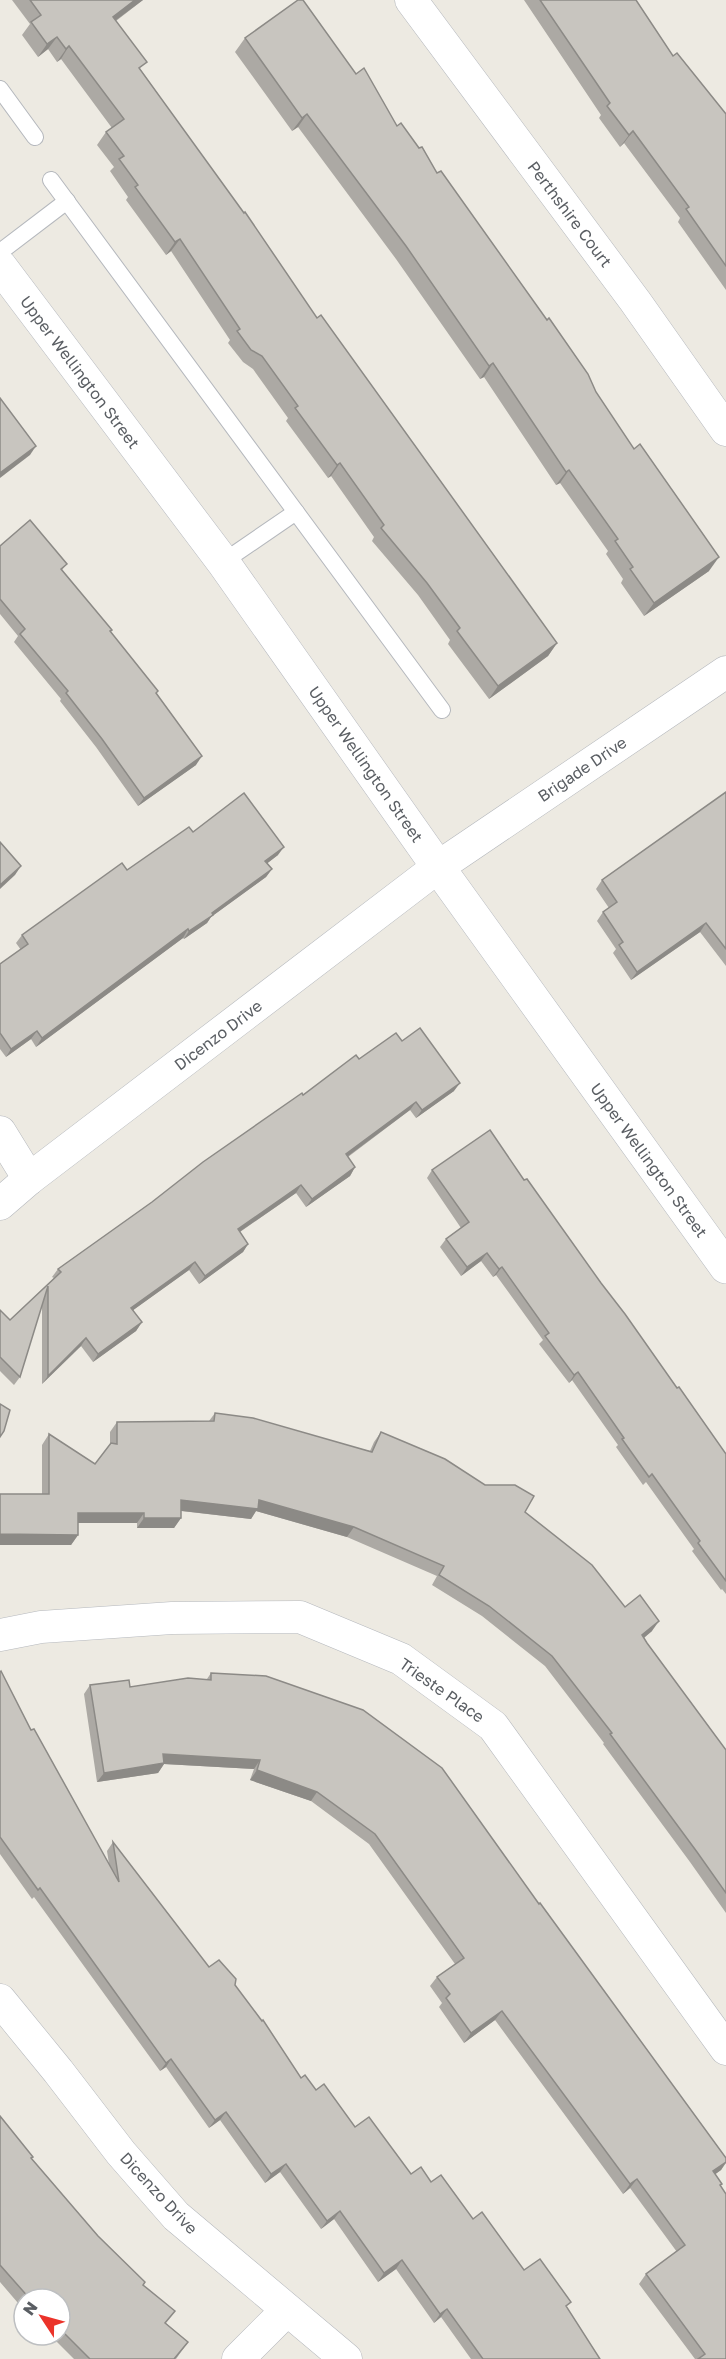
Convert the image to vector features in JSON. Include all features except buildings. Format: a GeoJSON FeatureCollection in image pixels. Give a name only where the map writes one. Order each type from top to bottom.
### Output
{"type":"FeatureCollection","features":[{"type":"Feature","properties":{"kind":"main road","name":"Upper Wellington Street"},"geometry":{"type":"LineString","coordinates":[[0,266],[223,562],[438,867],[726,1267]]}},
{"type":"Feature","properties":{"kind":"street","name":"Perthshire Court"},"geometry":{"type":"LineString","coordinates":[[411,0],[628,292],[726,430]]}},
{"type":"Feature","properties":{"kind":"street","name":"Brigade Drive"},"geometry":{"type":"LineString","coordinates":[[438,867],[726,672]]}},
{"type":"Feature","properties":{"kind":"street","name":"Dicenzo Drive"},"geometry":{"type":"LineString","coordinates":[[0,1204],[29,1179],[438,867]]}},
{"type":"Feature","properties":{"kind":"street"},"geometry":{"type":"LineString","coordinates":[[0,1132],[29,1179]]}},
{"type":"Feature","properties":{"kind":"street","name":"Trieste Place"},"geometry":{"type":"LineString","coordinates":[[0,1635],[41,1627],[172,1618],[300,1617],[401,1659],[493,1726],[726,2049]]}},
{"type":"Feature","properties":{"kind":"street","name":"Dicenzo Drive"},"geometry":{"type":"LineString","coordinates":[[0,2000],[121,2153],[176,2216],[286,2311],[346,2359]]}},
{"type":"Feature","properties":{"kind":"street"},"geometry":{"type":"LineString","coordinates":[[238,2359],[286,2311]]}},
{"type":"Feature","properties":{"kind":"lane"},"geometry":{"type":"LineString","coordinates":[[0,89],[35,136]]}},
{"type":"Feature","properties":{"kind":"lane"},"geometry":{"type":"LineString","coordinates":[[51,180],[442,710]]}},
{"type":"Feature","properties":{"kind":"lane"},"geometry":{"type":"LineString","coordinates":[[0,252],[67,201]]}},
{"type":"Feature","properties":{"kind":"lane"},"geometry":{"type":"LineString","coordinates":[[223,562],[296,512]]}}]}
